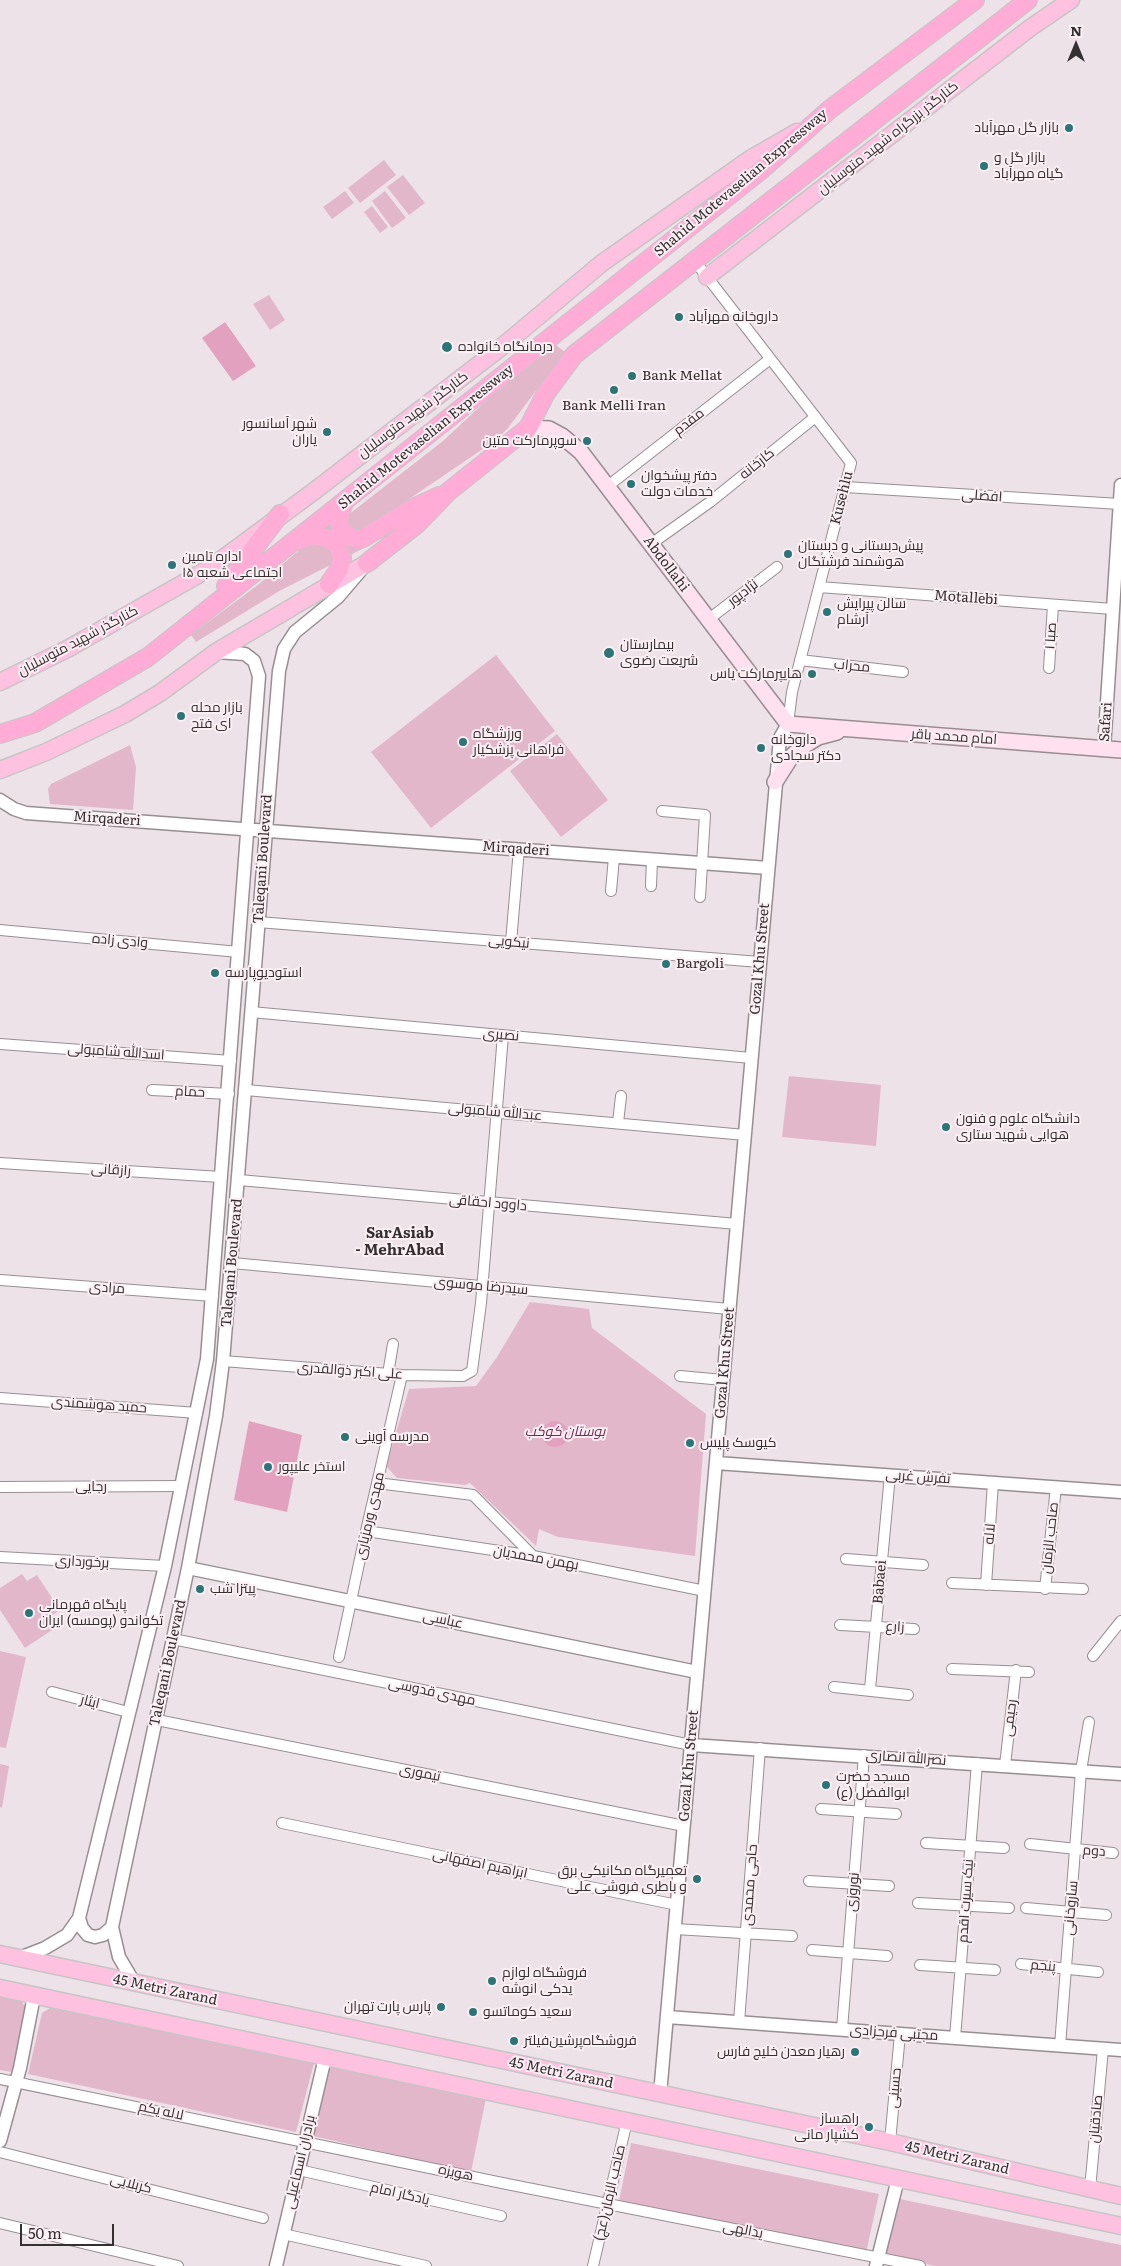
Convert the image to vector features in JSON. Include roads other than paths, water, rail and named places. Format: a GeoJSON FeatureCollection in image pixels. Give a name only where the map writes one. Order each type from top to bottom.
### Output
{"type":"FeatureCollection","features":[{"type":"Feature","properties":{"kind":"highway","name":"Shahid Motevaselian Expressway"},"geometry":{"type":"LineString","coordinates":[[0,734],[36,723],[148,657],[760,171],[810,125],[975,0]]}},
{"type":"Feature","properties":{"kind":"highway","name":"Shahid Motevaselian Expressway"},"geometry":{"type":"LineString","coordinates":[[367,563],[417,524],[448,492],[528,428],[546,393],[574,355],[1028,0]]}},
{"type":"Feature","properties":{"kind":"highway"},"geometry":{"type":"LineString","coordinates":[[344,503],[340,512],[339,522],[341,529],[346,535],[354,538],[363,538],[411,509],[448,492]]}},
{"type":"Feature","properties":{"kind":"highway"},"geometry":{"type":"LineString","coordinates":[[206,611],[247,561],[280,514]]}},
{"type":"Feature","properties":{"kind":"highway"},"geometry":{"type":"LineString","coordinates":[[292,543],[313,536],[327,538],[338,546],[342,558],[339,569],[329,584]]}},
{"type":"Feature","properties":{"kind":"main road","name":"کنارگذر بزرگراه شهید متوسلیان"},"geometry":{"type":"LineString","coordinates":[[707,277],[1030,28],[1071,0]]}},
{"type":"Feature","properties":{"kind":"main road","name":"کنارگذر شهید متوسلیان"},"geometry":{"type":"LineString","coordinates":[[0,682],[69,648],[210,568],[280,514],[313,492],[504,345],[602,263],[750,159],[810,125]]}},
{"type":"Feature","properties":{"kind":"main road","name":"Abdollahi"},"geometry":{"type":"LineString","coordinates":[[528,428],[550,429],[562,436],[581,452],[788,724]]}},
{"type":"Feature","properties":{"kind":"main road"},"geometry":{"type":"LineString","coordinates":[[0,770],[46,752],[125,714],[160,693],[216,652],[367,563]]}},
{"type":"Feature","properties":{"kind":"main road","name":"امام محمد باقر"},"geometry":{"type":"LineString","coordinates":[[788,724],[1121,750]]}},
{"type":"Feature","properties":{"kind":"main road"},"geometry":{"type":"LineString","coordinates":[[776,782],[791,757],[802,747],[818,737],[849,729]]}},
{"type":"Feature","properties":{"kind":"main road","name":"45 Metri Zarand"},"geometry":{"type":"LineString","coordinates":[[0,1954],[890,2142],[1121,2196]]}},
{"type":"Feature","properties":{"kind":"main road"},"geometry":{"type":"LineString","coordinates":[[0,1988],[1121,2226]]}},
{"type":"Feature","properties":{"kind":"street","name":"Kusehlu"},"geometry":{"type":"LineString","coordinates":[[694,260],[814,418],[851,463],[792,692],[788,724]]}},
{"type":"Feature","properties":{"kind":"street","name":"مقدم"},"geometry":{"type":"LineString","coordinates":[[608,486],[770,358]]}},
{"type":"Feature","properties":{"kind":"street","name":"کارخانه"},"geometry":{"type":"LineString","coordinates":[[651,544],[710,502],[814,418]]}},
{"type":"Feature","properties":{"kind":"street","name":"Safari"},"geometry":{"type":"LineString","coordinates":[[1104,749],[1116,654],[1113,609],[1121,485]]}},
{"type":"Feature","properties":{"kind":"street","name":"افضلی"},"geometry":{"type":"LineString","coordinates":[[845,487],[1120,504]]}},
{"type":"Feature","properties":{"kind":"street","name":"Taleqani Boulevard"},"geometry":{"type":"LineString","coordinates":[[135,1984],[120,1957],[112,1927],[188,1568],[216,1416],[232,1263],[279,671],[284,649],[295,632],[338,597],[367,563]]}},
{"type":"Feature","properties":{"kind":"street","name":"نژادپور"},"geometry":{"type":"LineString","coordinates":[[709,619],[777,567]]}},
{"type":"Feature","properties":{"kind":"street","name":"Motallebi"},"geometry":{"type":"LineString","coordinates":[[819,587],[1113,609]]}},
{"type":"Feature","properties":{"kind":"street","name":"صبا ۱"},"geometry":{"type":"LineString","coordinates":[[1049,668],[1053,605]]}},
{"type":"Feature","properties":{"kind":"street","name":"Taleqani Boulevard"},"geometry":{"type":"LineString","coordinates":[[19,1958],[45,1948],[67,1935],[78,1918],[165,1566],[207,1359],[229,1094],[259,671],[254,661],[245,654],[216,652]]}},
{"type":"Feature","properties":{"kind":"street","name":"محراب"},"geometry":{"type":"LineString","coordinates":[[800,660],[904,672]]}},
{"type":"Feature","properties":{"kind":"street","name":"Gozal Khu Street"},"geometry":{"type":"LineString","coordinates":[[660,2094],[780,738],[788,724]]}},
{"type":"Feature","properties":{"kind":"street","name":"Mirqaderi"},"geometry":{"type":"LineString","coordinates":[[0,800],[14,810],[26,813],[768,868]]}},
{"type":"Feature","properties":{"kind":"street"},"geometry":{"type":"LineString","coordinates":[[662,810],[705,815],[700,897]]}},
{"type":"Feature","properties":{"kind":"street"},"geometry":{"type":"LineString","coordinates":[[511,942],[519,850]]}},
{"type":"Feature","properties":{"kind":"street"},"geometry":{"type":"LineString","coordinates":[[611,890],[614,857]]}},
{"type":"Feature","properties":{"kind":"street"},"geometry":{"type":"LineString","coordinates":[[651,886],[652,860]]}},
{"type":"Feature","properties":{"kind":"street","name":"نیکویی"},"geometry":{"type":"LineString","coordinates":[[258,922],[760,962]]}},
{"type":"Feature","properties":{"kind":"street","name":"وادی زاده"},"geometry":{"type":"LineString","coordinates":[[0,930],[239,952]]}},
{"type":"Feature","properties":{"kind":"street","name":"نصیری"},"geometry":{"type":"LineString","coordinates":[[251,1012],[751,1058]]}},
{"type":"Feature","properties":{"kind":"street"},"geometry":{"type":"LineString","coordinates":[[482,1286],[503,1035]]}},
{"type":"Feature","properties":{"kind":"street","name":"اسدالله شامبولی"},"geometry":{"type":"LineString","coordinates":[[0,1044],[231,1060]]}},
{"type":"Feature","properties":{"kind":"street","name":"حمام"},"geometry":{"type":"LineString","coordinates":[[152,1090],[229,1094]]}},
{"type":"Feature","properties":{"kind":"street","name":"عبدالله شامبولی"},"geometry":{"type":"LineString","coordinates":[[246,1090],[744,1135]]}},
{"type":"Feature","properties":{"kind":"street"},"geometry":{"type":"LineString","coordinates":[[618,1124],[621,1096]]}},
{"type":"Feature","properties":{"kind":"street","name":"رازقانی"},"geometry":{"type":"LineString","coordinates":[[0,1162],[221,1178]]}},
{"type":"Feature","properties":{"kind":"street","name":"داوود احقاقی"},"geometry":{"type":"LineString","coordinates":[[239,1180],[737,1224]]}},
{"type":"Feature","properties":{"kind":"street","name":"سیدرضا موسوی"},"geometry":{"type":"LineString","coordinates":[[232,1263],[729,1309]]}},
{"type":"Feature","properties":{"kind":"street","name":"مرادی"},"geometry":{"type":"LineString","coordinates":[[0,1280],[213,1296]]}},
{"type":"Feature","properties":{"kind":"street","name":"علی اکبر ذوالقدری"},"geometry":{"type":"LineString","coordinates":[[223,1361],[402,1375],[463,1376],[472,1371],[473,1367],[482,1286]]}},
{"type":"Feature","properties":{"kind":"street"},"geometry":{"type":"LineString","coordinates":[[388,1374],[393,1344]]}},
{"type":"Feature","properties":{"kind":"street"},"geometry":{"type":"LineString","coordinates":[[207,1359],[223,1361]]}},
{"type":"Feature","properties":{"kind":"street","name":"مهدی ورمزیاری"},"geometry":{"type":"LineString","coordinates":[[339,1657],[402,1375]]}},
{"type":"Feature","properties":{"kind":"street"},"geometry":{"type":"LineString","coordinates":[[680,1376],[723,1380]]}},
{"type":"Feature","properties":{"kind":"street","name":"حمید هوشمندی"},"geometry":{"type":"LineString","coordinates":[[0,1398],[197,1413]]}},
{"type":"Feature","properties":{"kind":"street","name":"تفرش غربی"},"geometry":{"type":"LineString","coordinates":[[716,1462],[1121,1492]]}},
{"type":"Feature","properties":{"kind":"street","name":"Babaei"},"geometry":{"type":"LineString","coordinates":[[870,1689],[890,1475]]}},
{"type":"Feature","properties":{"kind":"street"},"geometry":{"type":"LineString","coordinates":[[377,1483],[473,1495],[533,1556]]}},
{"type":"Feature","properties":{"kind":"street","name":"لاله"},"geometry":{"type":"LineString","coordinates":[[986,1586],[993,1483]]}},
{"type":"Feature","properties":{"kind":"street","name":"رجایی"},"geometry":{"type":"LineString","coordinates":[[0,1487],[182,1486]]}},
{"type":"Feature","properties":{"kind":"street","name":"صاحب الزمان"},"geometry":{"type":"LineString","coordinates":[[1045,1589],[1056,1487]]}},
{"type":"Feature","properties":{"kind":"street","name":"بهمن محمدیان"},"geometry":{"type":"LineString","coordinates":[[366,1531],[533,1556],[704,1591]]}},
{"type":"Feature","properties":{"kind":"street","name":"برخورداری"},"geometry":{"type":"LineString","coordinates":[[0,1557],[165,1566]]}},
{"type":"Feature","properties":{"kind":"street"},"geometry":{"type":"LineString","coordinates":[[846,1559],[923,1565]]}},
{"type":"Feature","properties":{"kind":"street","name":"عباسی"},"geometry":{"type":"LineString","coordinates":[[188,1568],[697,1672]]}},
{"type":"Feature","properties":{"kind":"street"},"geometry":{"type":"LineString","coordinates":[[952,1583],[1045,1589],[1082,1589]]}},
{"type":"Feature","properties":{"kind":"street"},"geometry":{"type":"LineString","coordinates":[[1093,1656],[1121,1621]]}},
{"type":"Feature","properties":{"kind":"street","name":"زارع"},"geometry":{"type":"LineString","coordinates":[[840,1626],[914,1629]]}},
{"type":"Feature","properties":{"kind":"street","name":"مهدی قدوسی"},"geometry":{"type":"LineString","coordinates":[[173,1639],[691,1745]]}},
{"type":"Feature","properties":{"kind":"street"},"geometry":{"type":"LineString","coordinates":[[952,1669],[1029,1672]]}},
{"type":"Feature","properties":{"kind":"street","name":"رحیمی"},"geometry":{"type":"LineString","coordinates":[[1005,1765],[1016,1670]]}},
{"type":"Feature","properties":{"kind":"street"},"geometry":{"type":"LineString","coordinates":[[834,1687],[870,1689],[908,1696]]}},
{"type":"Feature","properties":{"kind":"street","name":"ایثار"},"geometry":{"type":"LineString","coordinates":[[52,1692],[128,1712]]}},
{"type":"Feature","properties":{"kind":"street","name":"تیموری"},"geometry":{"type":"LineString","coordinates":[[157,1720],[684,1826]]}},
{"type":"Feature","properties":{"kind":"street","name":"ساروخانی"},"geometry":{"type":"LineString","coordinates":[[1060,2046],[1082,1771],[1089,1722]]}},
{"type":"Feature","properties":{"kind":"street","name":"نصرالله انصاری"},"geometry":{"type":"LineString","coordinates":[[691,1745],[864,1755],[1121,1774]]}},
{"type":"Feature","properties":{"kind":"street","name":"حاجی محمدی"},"geometry":{"type":"LineString","coordinates":[[739,2022],[760,1748]]}},
{"type":"Feature","properties":{"kind":"street","name":"نوروزی"},"geometry":{"type":"LineString","coordinates":[[842,2030],[864,1755]]}},
{"type":"Feature","properties":{"kind":"street","name":"نیک سیرت اقدم"},"geometry":{"type":"LineString","coordinates":[[955,2038],[977,1763]]}},
{"type":"Feature","properties":{"kind":"street"},"geometry":{"type":"LineString","coordinates":[[821,1809],[896,1814]]}},
{"type":"Feature","properties":{"kind":"street","name":"ابراهیم اصفهانی"},"geometry":{"type":"LineString","coordinates":[[282,1823],[677,1905]]}},
{"type":"Feature","properties":{"kind":"street"},"geometry":{"type":"LineString","coordinates":[[926,1843],[1004,1848]]}},
{"type":"Feature","properties":{"kind":"street","name":"دوم"},"geometry":{"type":"LineString","coordinates":[[1030,1844],[1113,1853]]}},
{"type":"Feature","properties":{"kind":"street"},"geometry":{"type":"LineString","coordinates":[[809,1881],[889,1886]]}},
{"type":"Feature","properties":{"kind":"street"},"geometry":{"type":"LineString","coordinates":[[918,1903],[1008,1908]]}},
{"type":"Feature","properties":{"kind":"street"},"geometry":{"type":"LineString","coordinates":[[1026,1908],[1106,1915]]}},
{"type":"Feature","properties":{"kind":"street"},"geometry":{"type":"LineString","coordinates":[[78,1918],[82,1928],[88,1935],[95,1937],[104,1935],[112,1927]]}},
{"type":"Feature","properties":{"kind":"street"},"geometry":{"type":"LineString","coordinates":[[675,1929],[792,1936]]}},
{"type":"Feature","properties":{"kind":"street"},"geometry":{"type":"LineString","coordinates":[[812,1950],[887,1956]]}},
{"type":"Feature","properties":{"kind":"street","name":"پنجم"},"geometry":{"type":"LineString","coordinates":[[1021,1964],[1098,1972]]}},
{"type":"Feature","properties":{"kind":"street"},"geometry":{"type":"LineString","coordinates":[[920,1965],[996,1970]]}},
{"type":"Feature","properties":{"kind":"street"},"geometry":{"type":"LineString","coordinates":[[0,2141],[32,2016],[34,1996]]}},
{"type":"Feature","properties":{"kind":"street","name":"مجتبی فرحزادی"},"geometry":{"type":"LineString","coordinates":[[667,2017],[1121,2050]]}},
{"type":"Feature","properties":{"kind":"street","name":"حسینی"},"geometry":{"type":"LineString","coordinates":[[890,2142],[900,2034]]}},
{"type":"Feature","properties":{"kind":"street","name":"صادقیان"},"geometry":{"type":"LineString","coordinates":[[1090,2189],[1103,2049]]}},
{"type":"Feature","properties":{"kind":"street","name":"برادران اسماعیلی"},"geometry":{"type":"LineString","coordinates":[[276,2266],[325,2058]]}},
{"type":"Feature","properties":{"kind":"street","name":"لاله یکم"},"geometry":{"type":"LineString","coordinates":[[0,2079],[305,2142]]}},
{"type":"Feature","properties":{"kind":"street","name":"صاحب الزمان(عج)"},"geometry":{"type":"LineString","coordinates":[[593,2266],[626,2121]]}},
{"type":"Feature","properties":{"kind":"street","name":"هویزه"},"geometry":{"type":"LineString","coordinates":[[305,2142],[608,2204]]}},
{"type":"Feature","properties":{"kind":"street","name":"کربلایی"},"geometry":{"type":"LineString","coordinates":[[0,2152],[263,2218]]}},
{"type":"Feature","properties":{"kind":"street","name":"یادگار امام"},"geometry":{"type":"LineString","coordinates":[[299,2170],[501,2216]]}},
{"type":"Feature","properties":{"kind":"street"},"geometry":{"type":"LineString","coordinates":[[898,2179],[877,2262],[920,2266]]}},
{"type":"Feature","properties":{"kind":"street","name":"یدالهی"},"geometry":{"type":"LineString","coordinates":[[608,2204],[877,2262]]}},
{"type":"Feature","properties":{"kind":"street"},"geometry":{"type":"LineString","coordinates":[[0,2223],[178,2266]]}},
{"type":"Feature","properties":{"kind":"street"},"geometry":{"type":"LineString","coordinates":[[283,2234],[426,2266]]}},
{"type":"Feature","properties":{"kind":"place","name":"بازار گل مهرآباد"},"geometry":{"type":"Point","coordinates":[1069,128]}},
{"type":"Feature","properties":{"kind":"place","name":"بازار گل و گیاه مهرآباد"},"geometry":{"type":"Point","coordinates":[984,166]}},
{"type":"Feature","properties":{"kind":"place","name":"داروخانه مهرآباد"},"geometry":{"type":"Point","coordinates":[679,317]}},
{"type":"Feature","properties":{"kind":"place","name":"درمانگاه خانواده"},"geometry":{"type":"Point","coordinates":[447,347]}},
{"type":"Feature","properties":{"kind":"place","name":"Bank Mellat"},"geometry":{"type":"Point","coordinates":[632,376]}},
{"type":"Feature","properties":{"kind":"place","name":"Bank Melli Iran"},"geometry":{"type":"Point","coordinates":[614,390]}},
{"type":"Feature","properties":{"kind":"place","name":"شهر آسانسور یاران"},"geometry":{"type":"Point","coordinates":[327,432]}},
{"type":"Feature","properties":{"kind":"place","name":"سوپرمارکت متین"},"geometry":{"type":"Point","coordinates":[587,441]}},
{"type":"Feature","properties":{"kind":"place","name":"دفتر پیشخوان خدمات دولت"},"geometry":{"type":"Point","coordinates":[631,484]}},
{"type":"Feature","properties":{"kind":"place","name":"پیش‌دبستانی و دبستان هوشمند فرشتگان"},"geometry":{"type":"Point","coordinates":[788,554]}},
{"type":"Feature","properties":{"kind":"place","name":"اداره تامین اجتماعی شعبه ۱۵"},"geometry":{"type":"Point","coordinates":[172,565]}},
{"type":"Feature","properties":{"kind":"place","name":"سالن پیرایش آرشام"},"geometry":{"type":"Point","coordinates":[827,612]}},
{"type":"Feature","properties":{"kind":"place","name":"بیمارستان شریعت رضوی"},"geometry":{"type":"Point","coordinates":[609,653]}},
{"type":"Feature","properties":{"kind":"place","name":"هایپرمارکت یاس"},"geometry":{"type":"Point","coordinates":[812,674]}},
{"type":"Feature","properties":{"kind":"place","name":"بازار محله ای فتح"},"geometry":{"type":"Point","coordinates":[181,716]}},
{"type":"Feature","properties":{"kind":"place","name":"ورزشگاه فراهانی پزشکیار"},"geometry":{"type":"Point","coordinates":[463,742]}},
{"type":"Feature","properties":{"kind":"place","name":"داروخانه دکتر سجادی"},"geometry":{"type":"Point","coordinates":[761,748]}},
{"type":"Feature","properties":{"kind":"place","name":"Bargoli"},"geometry":{"type":"Point","coordinates":[666,964]}},
{"type":"Feature","properties":{"kind":"place","name":"استودیوپارسه"},"geometry":{"type":"Point","coordinates":[215,973]}},
{"type":"Feature","properties":{"kind":"place","name":"دانشگاه علوم و فنون هوایی شهید ستاری"},"geometry":{"type":"Point","coordinates":[946,1127]}},
{"type":"Feature","properties":{"kind":"place","name":"مدرسه آوینی"},"geometry":{"type":"Point","coordinates":[345,1437]}},
{"type":"Feature","properties":{"kind":"place","name":"کیوسک پلیس"},"geometry":{"type":"Point","coordinates":[690,1443]}},
{"type":"Feature","properties":{"kind":"place","name":"استخر علیپور"},"geometry":{"type":"Point","coordinates":[268,1467]}},
{"type":"Feature","properties":{"kind":"place","name":"پیتزا شب"},"geometry":{"type":"Point","coordinates":[200,1589]}},
{"type":"Feature","properties":{"kind":"place","name":"پایگاه قهرمانی تکواندو (پومسه) ایران"},"geometry":{"type":"Point","coordinates":[29,1613]}},
{"type":"Feature","properties":{"kind":"place","name":"مسجد حضرت ابوالفضل (ع)"},"geometry":{"type":"Point","coordinates":[826,1785]}},
{"type":"Feature","properties":{"kind":"place","name":"تعمیرگاه مکانیکی برق و باطری فروشی علی"},"geometry":{"type":"Point","coordinates":[697,1879]}},
{"type":"Feature","properties":{"kind":"place","name":"فروشگاه لوازم یدکی انوشه"},"geometry":{"type":"Point","coordinates":[492,1981]}},
{"type":"Feature","properties":{"kind":"place","name":"پارس پارت تهران"},"geometry":{"type":"Point","coordinates":[441,2007]}},
{"type":"Feature","properties":{"kind":"place","name":"سعید کوماتسو"},"geometry":{"type":"Point","coordinates":[473,2012]}},
{"type":"Feature","properties":{"kind":"place","name":"فروشگاه‌پرشین‌فیلتر"},"geometry":{"type":"Point","coordinates":[514,2041]}},
{"type":"Feature","properties":{"kind":"place","name":"رهیار معدن خلیج فارس"},"geometry":{"type":"Point","coordinates":[855,2052]}},
{"type":"Feature","properties":{"kind":"place","name":"راهساز کشپار مانی"},"geometry":{"type":"Point","coordinates":[869,2127]}},
{"type":"Feature","properties":{"kind":"district","name":"SarAsiab - MehrAbad"},"geometry":{"type":"Point","coordinates":[400,1242]}},
{"type":"Feature","properties":{"kind":"park label","name":"بوستان کوکب"},"geometry":{"type":"Point","coordinates":[565,1432]}}]}
